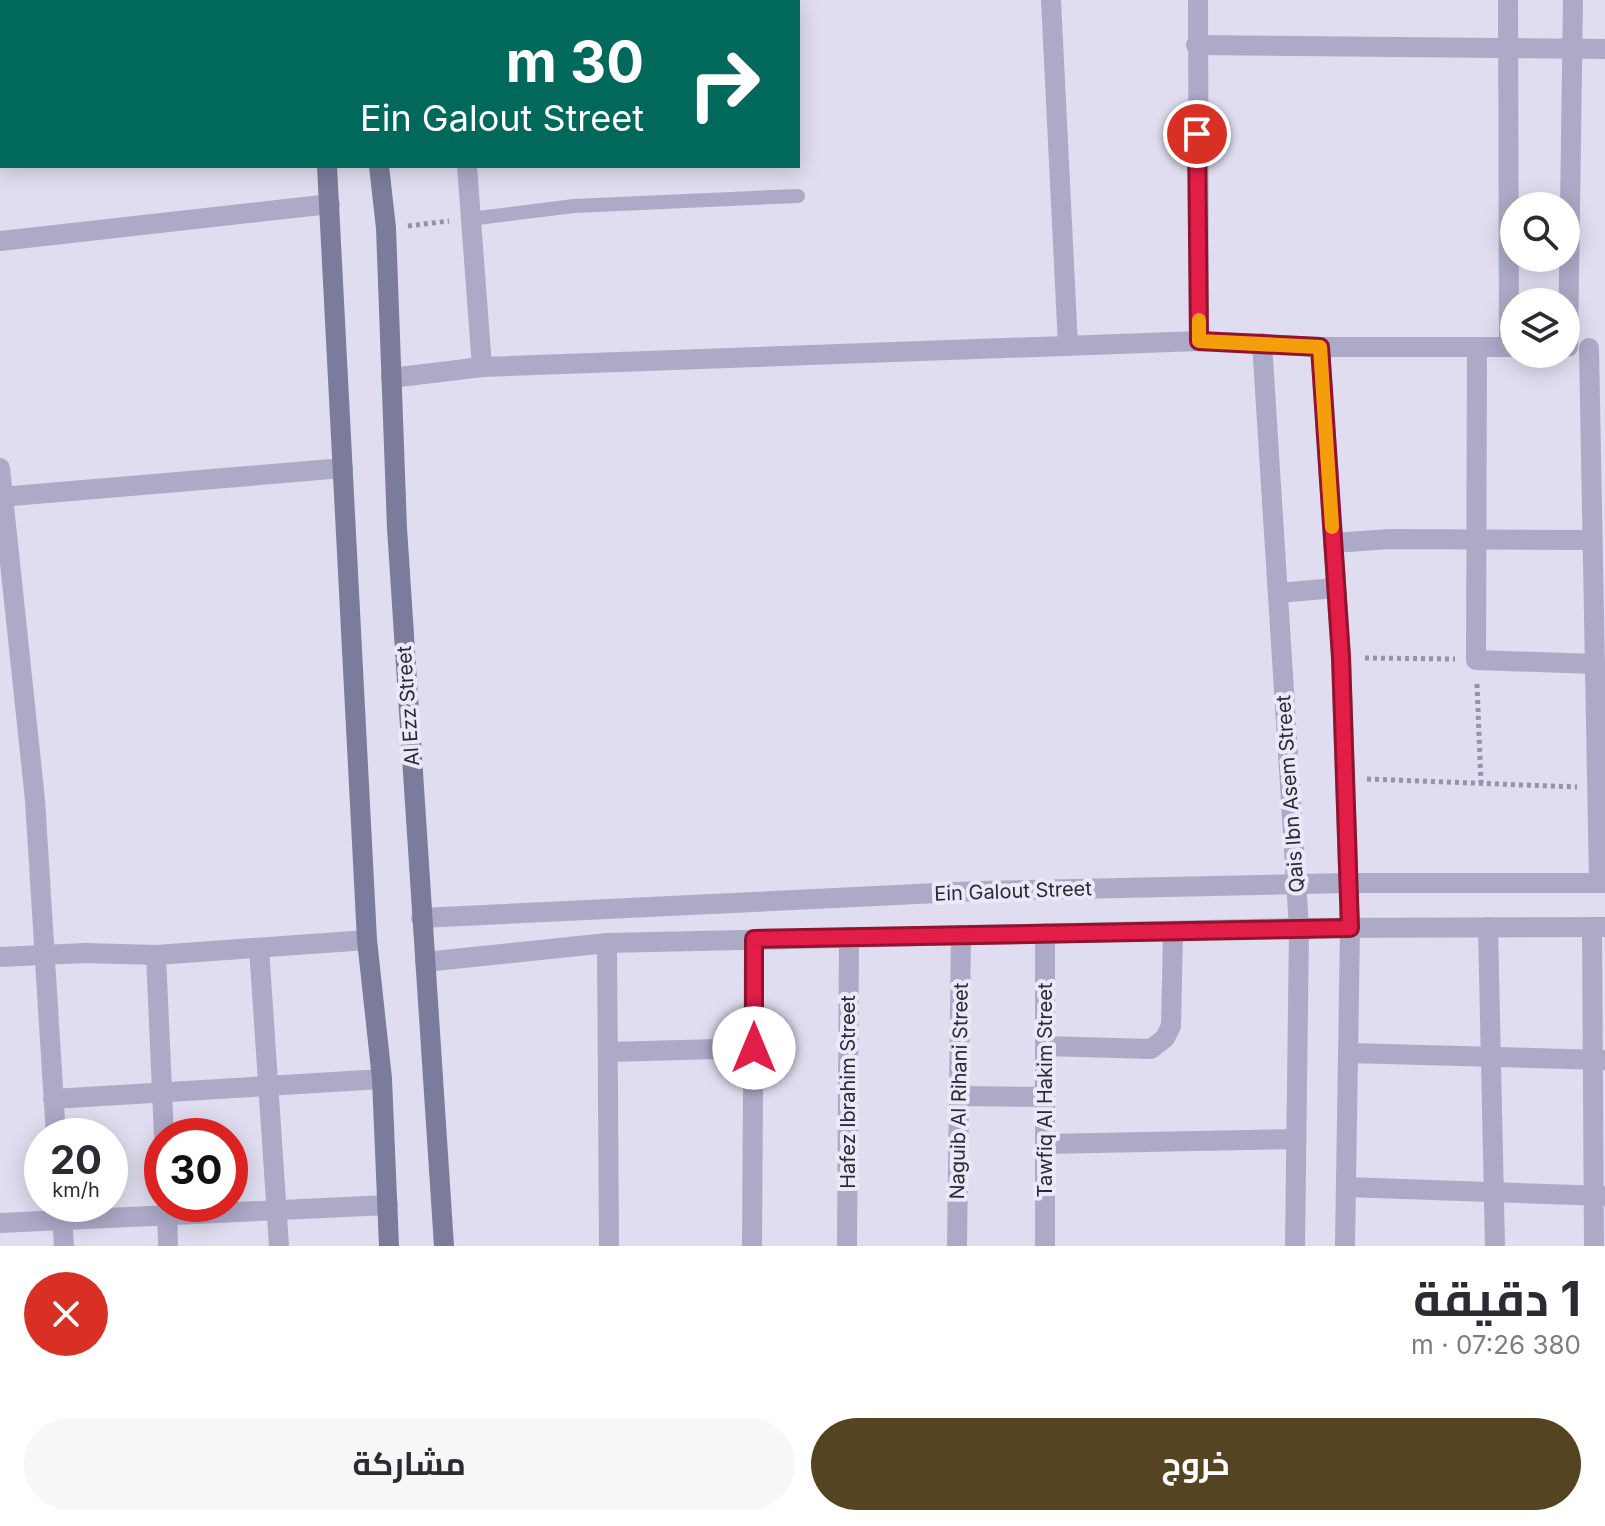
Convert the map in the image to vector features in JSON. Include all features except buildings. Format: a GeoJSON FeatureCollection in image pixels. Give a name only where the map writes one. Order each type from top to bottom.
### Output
{"type":"FeatureCollection","features":[{"type":"Feature","properties":{"kind":"main road"},"geometry":{"type":"LineString","coordinates":[[327,168],[367,940],[382,1079],[389,1246]]}},
{"type":"Feature","properties":{"kind":"main road","name":"Al Ezz Street"},"geometry":{"type":"LineString","coordinates":[[379,168],[386,228],[391,378],[421,918],[444,1246]]}},
{"type":"Feature","properties":{"kind":"street"},"geometry":{"type":"LineString","coordinates":[[1051,0],[1068,346]]}},
{"type":"Feature","properties":{"kind":"street"},"geometry":{"type":"LineString","coordinates":[[1198,0],[1199,341]]}},
{"type":"Feature","properties":{"kind":"street"},"geometry":{"type":"LineString","coordinates":[[1508,0],[1511,288]]}},
{"type":"Feature","properties":{"kind":"street"},"geometry":{"type":"LineString","coordinates":[[1568,288],[1573,0]]}},
{"type":"Feature","properties":{"kind":"street"},"geometry":{"type":"LineString","coordinates":[[1196,45],[1605,49]]}},
{"type":"Feature","properties":{"kind":"street"},"geometry":{"type":"LineString","coordinates":[[467,168],[482,367]]}},
{"type":"Feature","properties":{"kind":"street"},"geometry":{"type":"LineString","coordinates":[[0,241],[330,204]]}},
{"type":"Feature","properties":{"kind":"street"},"geometry":{"type":"LineString","coordinates":[[391,378],[482,367],[1199,341],[1320,347],[1500,347]]}},
{"type":"Feature","properties":{"kind":"street","name":"Qais Ibn Asem Street"},"geometry":{"type":"LineString","coordinates":[[1262,343],[1299,928],[1295,1246]]}},
{"type":"Feature","properties":{"kind":"street"},"geometry":{"type":"LineString","coordinates":[[1320,347],[1341,657],[1349,883],[1345,1246]]}},
{"type":"Feature","properties":{"kind":"street"},"geometry":{"type":"LineString","coordinates":[[1477,347],[1476,660],[1595,664]]}},
{"type":"Feature","properties":{"kind":"street"},"geometry":{"type":"LineString","coordinates":[[1597,348],[1592,540],[1600,634],[1595,664],[1602,883]]}},
{"type":"Feature","properties":{"kind":"street"},"geometry":{"type":"LineString","coordinates":[[0,468],[35,800],[42,956],[55,1118]]}},
{"type":"Feature","properties":{"kind":"street"},"geometry":{"type":"LineString","coordinates":[[2,497],[343,468]]}},
{"type":"Feature","properties":{"kind":"street"},"geometry":{"type":"LineString","coordinates":[[1333,543],[1390,539],[1592,540]]}},
{"type":"Feature","properties":{"kind":"street"},"geometry":{"type":"LineString","coordinates":[[1278,593],[1336,588]]}},
{"type":"Feature","properties":{"kind":"street","name":"Ein Galout Street"},"geometry":{"type":"LineString","coordinates":[[421,918],[979,891],[1349,883],[1602,883]]}},
{"type":"Feature","properties":{"kind":"street"},"geometry":{"type":"LineString","coordinates":[[1488,927],[1495,1246]]}},
{"type":"Feature","properties":{"kind":"street"},"geometry":{"type":"LineString","coordinates":[[1594,1246],[1599,1195],[1598,927]]}},
{"type":"Feature","properties":{"kind":"street","name":"Ein Galout Street"},"geometry":{"type":"LineString","coordinates":[[425,962],[607,943],[1299,928],[1598,927]]}},
{"type":"Feature","properties":{"kind":"street","name":"Tawfiq Al Hakim Street"},"geometry":{"type":"LineString","coordinates":[[1045,933],[1045,1246]]}},
{"type":"Feature","properties":{"kind":"street"},"geometry":{"type":"LineString","coordinates":[[1045,1046],[1151,1049],[1165,1038],[1171,1026],[1173,933]]}},
{"type":"Feature","properties":{"kind":"street","name":"Naguib Al Rihani Street"},"geometry":{"type":"LineString","coordinates":[[957,1246],[961,935]]}},
{"type":"Feature","properties":{"kind":"street","name":"Hafez Ibrahim Street"},"geometry":{"type":"LineString","coordinates":[[847,1246],[849,937]]}},
{"type":"Feature","properties":{"kind":"street"},"geometry":{"type":"LineString","coordinates":[[752,1246],[754,939]]}},
{"type":"Feature","properties":{"kind":"street"},"geometry":{"type":"LineString","coordinates":[[0,957],[85,953],[156,955],[367,940]]}},
{"type":"Feature","properties":{"kind":"street"},"geometry":{"type":"LineString","coordinates":[[607,943],[609,1246]]}},
{"type":"Feature","properties":{"kind":"street"},"geometry":{"type":"LineString","coordinates":[[259,948],[279,1246]]}},
{"type":"Feature","properties":{"kind":"street"},"geometry":{"type":"LineString","coordinates":[[156,955],[163,1118]]}},
{"type":"Feature","properties":{"kind":"street"},"geometry":{"type":"LineString","coordinates":[[608,1052],[754,1048]]}},
{"type":"Feature","properties":{"kind":"street"},"geometry":{"type":"LineString","coordinates":[[1348,1053],[1599,1060]]}},
{"type":"Feature","properties":{"kind":"street"},"geometry":{"type":"LineString","coordinates":[[53,1099],[382,1079]]}},
{"type":"Feature","properties":{"kind":"street"},"geometry":{"type":"LineString","coordinates":[[959,1096],[1045,1097]]}},
{"type":"Feature","properties":{"kind":"street"},"geometry":{"type":"LineString","coordinates":[[1045,1144],[1296,1139]]}},
{"type":"Feature","properties":{"kind":"street"},"geometry":{"type":"LineString","coordinates":[[1346,1187],[1599,1195]]}},
{"type":"Feature","properties":{"kind":"street"},"geometry":{"type":"LineString","coordinates":[[248,1211],[388,1205]]}},
{"type":"Feature","properties":{"kind":"street"},"geometry":{"type":"LineString","coordinates":[[0,1223],[24,1219]]}},
{"type":"Feature","properties":{"kind":"street"},"geometry":{"type":"LineString","coordinates":[[63,1222],[64,1246]]}},
{"type":"Feature","properties":{"kind":"street"},"geometry":{"type":"LineString","coordinates":[[167,1222],[168,1246]]}},
{"type":"Feature","properties":{"kind":"lane"},"geometry":{"type":"LineString","coordinates":[[470,219],[574,206],[798,196]]}},
{"type":"Feature","properties":{"kind":"path"},"geometry":{"type":"LineString","coordinates":[[386,228],[470,219]]}},
{"type":"Feature","properties":{"kind":"path"},"geometry":{"type":"LineString","coordinates":[[1341,657],[1476,660],[1481,783]]}},
{"type":"Feature","properties":{"kind":"path"},"geometry":{"type":"LineString","coordinates":[[1346,778],[1597,788]]}},
{"type":"Feature","properties":{"kind":"slow traffic"},"geometry":{"type":"LineString","coordinates":[[1199,320],[1199,341],[1320,347],[1332,527]]}},
{"type":"Feature","properties":{"kind":"route"},"geometry":{"type":"LineString","coordinates":[[754,1048],[754,939],[1350,928],[1341,657],[1320,347],[1199,341],[1197,134]]}}]}
